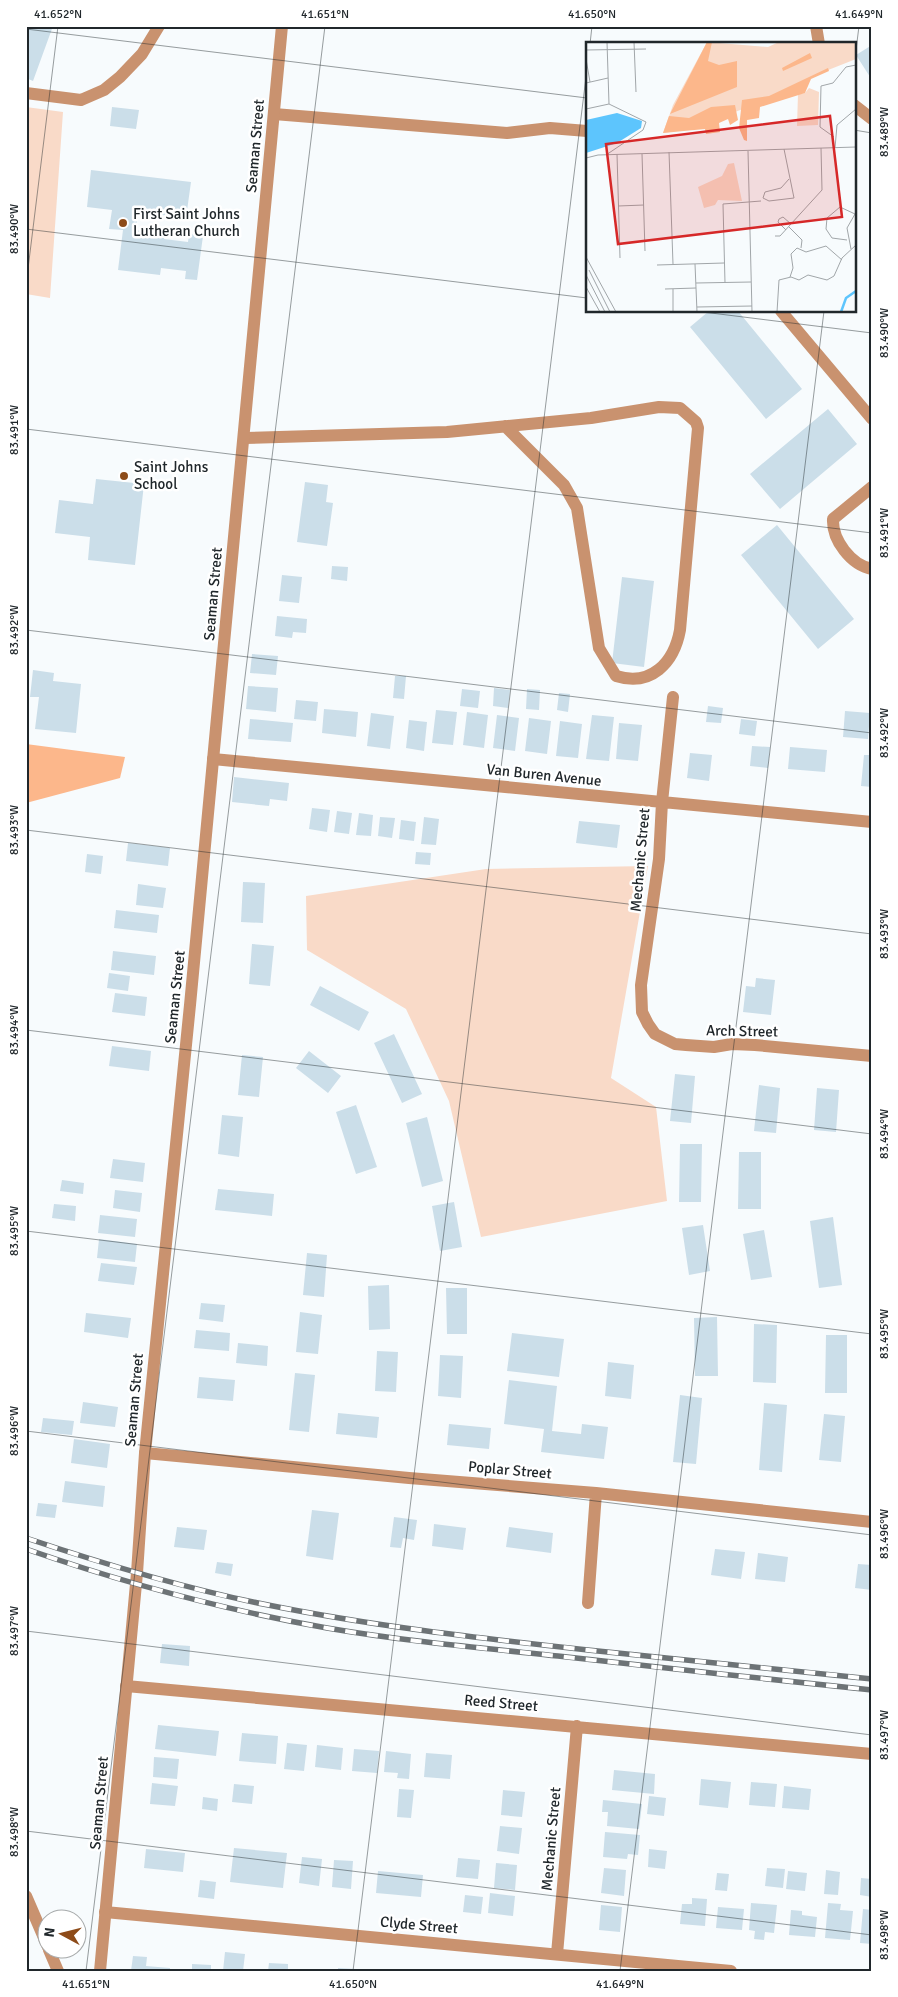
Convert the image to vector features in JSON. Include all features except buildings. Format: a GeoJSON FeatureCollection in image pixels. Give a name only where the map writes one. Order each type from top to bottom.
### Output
{"type":"FeatureCollection","features":[{"type":"Feature","properties":{"kind":"street"},"geometry":{"type":"LineString","coordinates":[[26,94],[81,100],[104,90],[120,77],[142,54],[159,26]]}},
{"type":"Feature","properties":{"kind":"street","name":"Seaman Street"},"geometry":{"type":"LineString","coordinates":[[100,1971],[137,1573],[145,1453],[244,438],[282,26]]}},
{"type":"Feature","properties":{"kind":"street"},"geometry":{"type":"LineString","coordinates":[[816,26],[819,42]]}},
{"type":"Feature","properties":{"kind":"street"},"geometry":{"type":"LineString","coordinates":[[856,107],[872,120]]}},
{"type":"Feature","properties":{"kind":"street"},"geometry":{"type":"LineString","coordinates":[[274,114],[507,134],[550,128],[586,131]]}},
{"type":"Feature","properties":{"kind":"street"},"geometry":{"type":"LineString","coordinates":[[783,312],[872,419]]}},
{"type":"Feature","properties":{"kind":"street"},"geometry":{"type":"LineString","coordinates":[[244,438],[447,432],[505,426],[592,418],[658,407],[680,408],[696,422],[698,428],[680,630],[678,641],[664,666],[644,679],[628,680],[616,676],[599,648],[577,508],[564,485],[505,426]]}},
{"type":"Feature","properties":{"kind":"street"},"geometry":{"type":"LineString","coordinates":[[872,487],[833,519],[832,528],[847,555],[863,568],[872,570]]}},
{"type":"Feature","properties":{"kind":"street","name":"Mechanic Street"},"geometry":{"type":"LineString","coordinates":[[648,1024],[642,1012],[641,984],[646,960],[658,859],[673,697]]}},
{"type":"Feature","properties":{"kind":"street","name":"Van Buren Avenue"},"geometry":{"type":"LineString","coordinates":[[213,759],[872,822]]}},
{"type":"Feature","properties":{"kind":"street","name":"Arch Street"},"geometry":{"type":"LineString","coordinates":[[648,1024],[655,1034],[686,1045],[714,1047],[732,1044],[755,1045],[872,1056]]}},
{"type":"Feature","properties":{"kind":"street","name":"Poplar Street"},"geometry":{"type":"LineString","coordinates":[[145,1453],[409,1478],[596,1493],[872,1522]]}},
{"type":"Feature","properties":{"kind":"street"},"geometry":{"type":"LineString","coordinates":[[588,1603],[596,1493]]}},
{"type":"Feature","properties":{"kind":"street","name":"Reed Street"},"geometry":{"type":"LineString","coordinates":[[126,1686],[872,1754]]}},
{"type":"Feature","properties":{"kind":"street","name":"Mechanic Street"},"geometry":{"type":"LineString","coordinates":[[557,1954],[577,1726]]}},
{"type":"Feature","properties":{"kind":"street"},"geometry":{"type":"LineString","coordinates":[[26,1896],[38,1924]]}},
{"type":"Feature","properties":{"kind":"street","name":"Clyde Street"},"geometry":{"type":"LineString","coordinates":[[105,1912],[730,1971]]}},
{"type":"Feature","properties":{"kind":"shaded area"},"geometry":{"type":"Polygon","coordinates":[[[26,107],[63,112],[50,298],[26,294],[26,107]]]}},
{"type":"Feature","properties":{"kind":"shaded area"},"geometry":{"type":"Polygon","coordinates":[[[26,744],[125,757],[120,778],[26,803],[26,744]]]}},
{"type":"Feature","properties":{"kind":"shaded area"},"geometry":{"type":"Polygon","coordinates":[[[648,866],[611,1078],[656,1107],[667,1201],[481,1237],[449,1101],[406,1009],[307,950],[306,896],[486,869],[648,866]]]}},
{"type":"Feature","properties":{"kind":"railway"},"geometry":{"type":"LineString","coordinates":[[26,1538],[114,1566],[203,1591],[344,1619],[506,1641],[872,1679]]}},
{"type":"Feature","properties":{"kind":"railway"},"geometry":{"type":"LineString","coordinates":[[26,1549],[175,1595],[327,1628],[442,1644],[872,1690]]}},
{"type":"Feature","properties":{"kind":"place","name":"First Saint Johns Lutheran Church"},"geometry":{"type":"Point","coordinates":[123,223]}},
{"type":"Feature","properties":{"kind":"place","name":"Saint Johns School"},"geometry":{"type":"Point","coordinates":[124,476]}}]}
